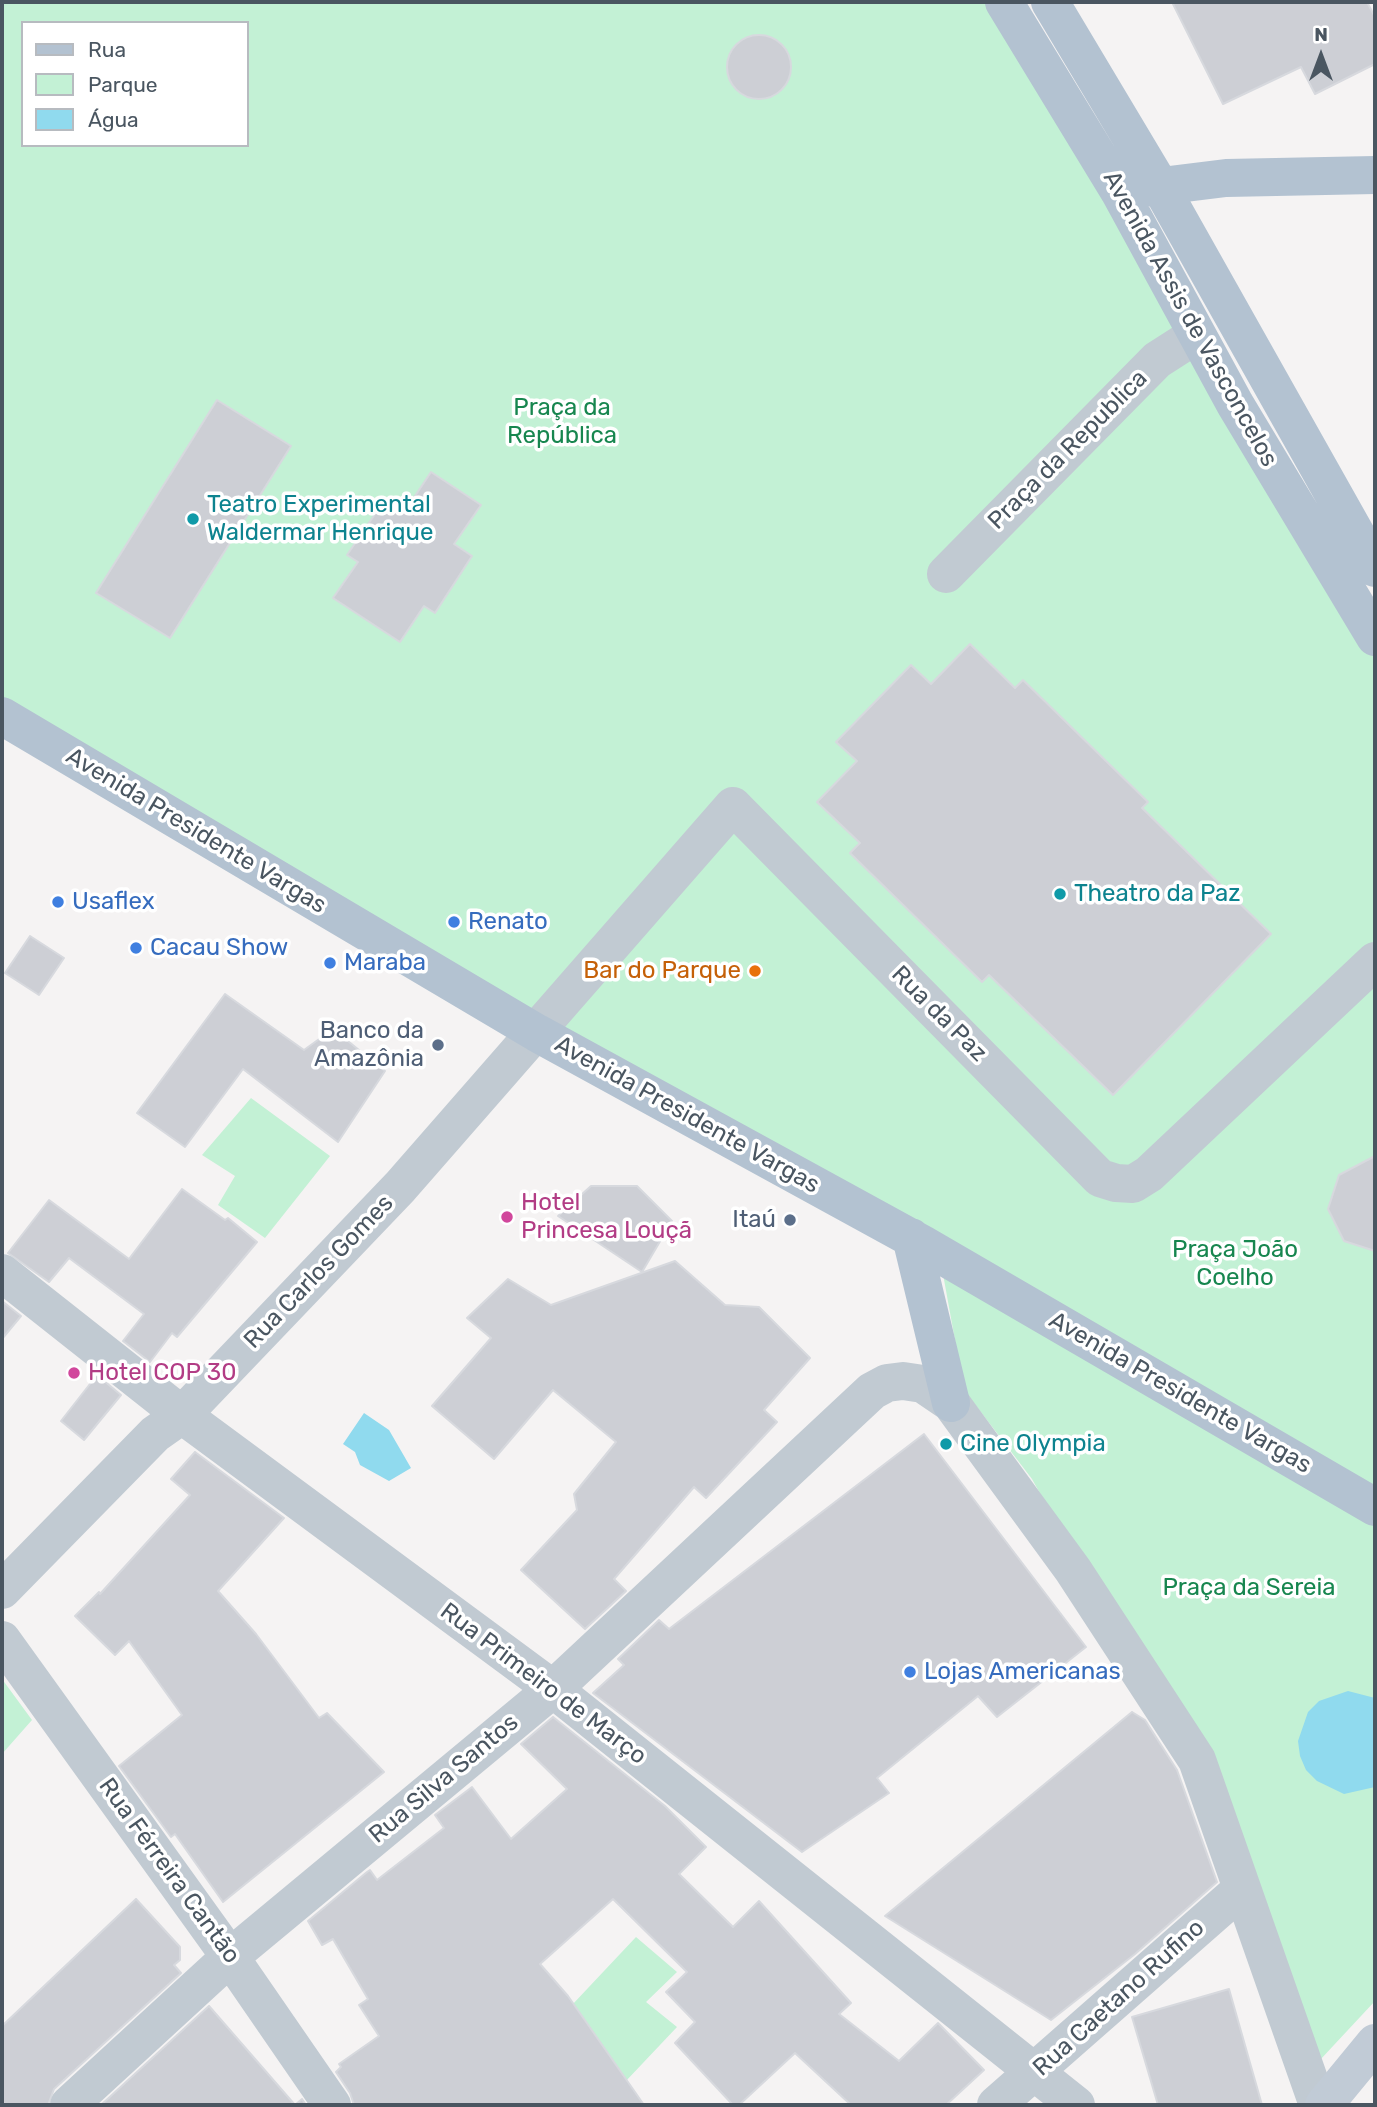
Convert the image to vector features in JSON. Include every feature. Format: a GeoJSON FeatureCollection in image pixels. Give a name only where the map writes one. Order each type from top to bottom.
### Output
{"type":"FeatureCollection","features":[{"type":"Feature","properties":{"kind":"main road","name":"Avenida Assis de Vasconcelos"},"geometry":{"type":"LineString","coordinates":[[1004,2],[1119,191],[1196,335],[1375,637]]}},
{"type":"Feature","properties":{"kind":"main road","name":"Avenida Assis de Vasconcelos"},"geometry":{"type":"LineString","coordinates":[[1050,2],[1160,186],[1375,568]]}},
{"type":"Feature","properties":{"kind":"main road"},"geometry":{"type":"LineString","coordinates":[[1119,191],[1226,178],[1375,175]]}},
{"type":"Feature","properties":{"kind":"main road","name":"Avenida Presidente Vargas"},"geometry":{"type":"LineString","coordinates":[[2,716],[537,1033],[911,1237],[1375,1507]]}},
{"type":"Feature","properties":{"kind":"main road"},"geometry":{"type":"LineString","coordinates":[[911,1237],[951,1403]]}},
{"type":"Feature","properties":{"kind":"main road"},"geometry":{"type":"LineString","coordinates":[[1324,2105],[1375,2043]]}},
{"type":"Feature","properties":{"kind":"street","name":"Praça da Republica"},"geometry":{"type":"LineString","coordinates":[[946,574],[1157,360],[1196,335]]}},
{"type":"Feature","properties":{"kind":"street","name":"Rua da Paz"},"geometry":{"type":"LineString","coordinates":[[537,1033],[733,806],[1100,1178],[1116,1183],[1133,1184],[1149,1174],[1375,961]]}},
{"type":"Feature","properties":{"kind":"street","name":"Rua Carlos Gomes"},"geometry":{"type":"LineString","coordinates":[[2,1590],[155,1434],[182,1415],[400,1187],[537,1033]]}},
{"type":"Feature","properties":{"kind":"street","name":"Rua Primeiro de Março"},"geometry":{"type":"LineString","coordinates":[[2,1273],[182,1415],[553,1689],[1076,2105]]}},
{"type":"Feature","properties":{"kind":"street","name":"Rua Silva Santos"},"geometry":{"type":"LineString","coordinates":[[69,2105],[230,1957],[553,1689],[872,1391],[887,1383],[913,1382],[923,1384],[951,1403]]}},
{"type":"Feature","properties":{"kind":"street"},"geometry":{"type":"LineString","coordinates":[[951,1403],[1073,1570],[1197,1760],[1318,2105]]}},
{"type":"Feature","properties":{"kind":"street","name":"Rua Férreira Cantão"},"geometry":{"type":"LineString","coordinates":[[2,1640],[230,1957],[332,2105]]}},
{"type":"Feature","properties":{"kind":"street","name":"Rua Caetano Rufino"},"geometry":{"type":"LineString","coordinates":[[996,2105],[1242,1889]]}},
{"type":"Feature","properties":{"kind":"green space","name":"Praça da República"},"geometry":{"type":"Polygon","coordinates":[[[2,2],[1004,2],[1375,637],[1375,1507],[2,716],[2,2]]]}},
{"type":"Feature","properties":{"kind":"green space"},"geometry":{"type":"Polygon","coordinates":[[[251,1098],[330,1156],[265,1238],[218,1205],[235,1176],[202,1155],[251,1098]]]}},
{"type":"Feature","properties":{"kind":"green space","name":"Praça da Sereia"},"geometry":{"type":"Polygon","coordinates":[[[943,1274],[1375,1514],[1375,2001],[1320,2060],[1255,1880],[1032,1479],[964,1390],[943,1274]]]}},
{"type":"Feature","properties":{"kind":"green space"},"geometry":{"type":"Polygon","coordinates":[[[2,1679],[32,1720],[2,1754],[2,1679]]]}},
{"type":"Feature","properties":{"kind":"green space"},"geometry":{"type":"Polygon","coordinates":[[[636,1937],[677,1972],[646,2002],[677,2027],[608,2100],[572,2005],[636,1937]]]}},
{"type":"Feature","properties":{"kind":"water"},"geometry":{"type":"Polygon","coordinates":[[[364,1413],[389,1430],[411,1468],[389,1481],[360,1465],[355,1452],[343,1444],[364,1413]]]}},
{"type":"Feature","properties":{"kind":"water"},"geometry":{"type":"Polygon","coordinates":[[[1348,1691],[1375,1698],[1375,1787],[1344,1794],[1317,1781],[1306,1770],[1298,1741],[1308,1712],[1319,1701],[1348,1691]]]}},
{"type":"Feature","properties":{"kind":"building"},"geometry":{"type":"Polygon","coordinates":[[[1172,2],[1367,2],[1375,17],[1375,64],[1315,94],[1301,67],[1223,104],[1172,2]]]}},
{"type":"Feature","properties":{"kind":"building"},"geometry":{"type":"Polygon","coordinates":[[[759,35],[771,37],[782,44],[789,55],[789,79],[782,90],[771,97],[759,99],[747,97],[736,90],[729,79],[727,67],[729,55],[736,44],[747,37],[759,35]]]}},
{"type":"Feature","properties":{"kind":"building","name":"Teatro Experimental Waldermar Henrique"},"geometry":{"type":"Polygon","coordinates":[[[217,400],[291,446],[170,638],[96,593],[217,400]]]}},
{"type":"Feature","properties":{"kind":"building"},"geometry":{"type":"Polygon","coordinates":[[[431,472],[481,505],[454,544],[472,556],[435,613],[424,606],[400,642],[333,598],[358,562],[347,555],[386,498],[405,511],[431,472]]]}},
{"type":"Feature","properties":{"kind":"building","name":"Theatro da Paz"},"geometry":{"type":"Polygon","coordinates":[[[970,644],[1015,688],[1023,680],[1148,802],[1142,808],[1271,934],[1113,1095],[989,975],[982,982],[850,853],[860,843],[817,802],[857,761],[836,742],[911,665],[931,684],[970,644]]]}},
{"type":"Feature","properties":{"kind":"building"},"geometry":{"type":"Polygon","coordinates":[[[30,936],[64,958],[39,995],[5,973],[30,936]]]}},
{"type":"Feature","properties":{"kind":"building"},"geometry":{"type":"Polygon","coordinates":[[[225,994],[304,1050],[333,1029],[385,1071],[338,1142],[243,1069],[185,1147],[137,1113],[225,994]]]}},
{"type":"Feature","properties":{"kind":"building"},"geometry":{"type":"Polygon","coordinates":[[[1375,1156],[1375,1251],[1344,1241],[1328,1209],[1339,1175],[1375,1156]]]}},
{"type":"Feature","properties":{"kind":"building"},"geometry":{"type":"Polygon","coordinates":[[[591,1186],[637,1186],[672,1221],[642,1272],[558,1216],[591,1186]]]}},
{"type":"Feature","properties":{"kind":"building"},"geometry":{"type":"Polygon","coordinates":[[[182,1189],[225,1220],[228,1218],[257,1242],[177,1337],[172,1333],[150,1362],[123,1341],[144,1314],[69,1258],[49,1282],[8,1253],[49,1200],[129,1259],[182,1189]]]}},
{"type":"Feature","properties":{"kind":"building"},"geometry":{"type":"Polygon","coordinates":[[[675,1261],[725,1305],[759,1307],[810,1358],[764,1410],[777,1422],[706,1498],[694,1487],[614,1579],[626,1591],[585,1629],[521,1570],[577,1510],[574,1494],[616,1442],[553,1390],[494,1459],[432,1406],[491,1338],[467,1318],[508,1279],[551,1305],[675,1261]]]}},
{"type":"Feature","properties":{"kind":"building"},"geometry":{"type":"Polygon","coordinates":[[[2,1301],[21,1316],[2,1339],[2,1301]]]}},
{"type":"Feature","properties":{"kind":"building"},"geometry":{"type":"Polygon","coordinates":[[[97,1375],[121,1395],[84,1440],[61,1421],[97,1375]]]}},
{"type":"Feature","properties":{"kind":"building","name":"Lojas Americanas"},"geometry":{"type":"Polygon","coordinates":[[[924,1434],[1086,1647],[997,1717],[978,1696],[877,1778],[889,1793],[802,1852],[593,1693],[624,1665],[618,1659],[659,1620],[669,1629],[924,1434]]]}},
{"type":"Feature","properties":{"kind":"building"},"geometry":{"type":"Polygon","coordinates":[[[195,1452],[284,1518],[218,1591],[256,1634],[319,1718],[327,1713],[384,1772],[223,1902],[175,1834],[171,1837],[119,1766],[182,1715],[129,1641],[115,1655],[75,1616],[99,1592],[100,1594],[190,1495],[171,1479],[195,1452]]]}},
{"type":"Feature","properties":{"kind":"building"},"geometry":{"type":"Polygon","coordinates":[[[1132,1712],[1145,1720],[1177,1770],[1217,1882],[1135,1954],[1051,2020],[885,1916],[1132,1712]]]}},
{"type":"Feature","properties":{"kind":"building"},"geometry":{"type":"Polygon","coordinates":[[[553,1717],[665,1806],[706,1847],[679,1874],[733,1927],[759,1901],[851,2003],[839,2014],[899,2061],[938,2023],[984,2070],[946,2105],[851,2105],[795,2053],[739,2105],[733,2105],[675,2043],[695,2022],[666,1992],[687,1972],[613,1899],[540,1964],[568,1996],[644,2105],[354,2105],[350,2093],[336,2072],[341,2067],[339,2064],[379,2036],[359,2005],[368,1999],[333,1939],[322,1945],[308,1921],[367,1872],[370,1870],[377,1880],[444,1828],[435,1815],[472,1787],[511,1839],[567,1789],[521,1744],[553,1717]]]}},
{"type":"Feature","properties":{"kind":"building"},"geometry":{"type":"Polygon","coordinates":[[[136,1899],[180,1947],[180,1960],[174,1965],[181,1973],[54,2089],[48,2105],[2,2105],[2,2026],[136,1899]]]}},
{"type":"Feature","properties":{"kind":"building"},"geometry":{"type":"Polygon","coordinates":[[[1229,1989],[1262,2105],[1158,2105],[1132,2017],[1229,1989]]]}},
{"type":"Feature","properties":{"kind":"building"},"geometry":{"type":"Polygon","coordinates":[[[209,2006],[295,2105],[101,2105],[209,2006]]]}},
{"type":"Feature","properties":{"kind":"building"},"geometry":{"type":"Polygon","coordinates":[[[302,2099],[306,2105],[295,2105],[302,2099]]]}},
{"type":"Feature","properties":{"kind":"place","name":"Teatro Experimental Waldermar Henrique"},"geometry":{"type":"Point","coordinates":[193,519]}},
{"type":"Feature","properties":{"kind":"place","name":"Theatro da Paz"},"geometry":{"type":"Point","coordinates":[1060,894]}},
{"type":"Feature","properties":{"kind":"place","name":"Usaflex"},"geometry":{"type":"Point","coordinates":[58,902]}},
{"type":"Feature","properties":{"kind":"place","name":"Renato"},"geometry":{"type":"Point","coordinates":[454,922]}},
{"type":"Feature","properties":{"kind":"place","name":"Cacau Show"},"geometry":{"type":"Point","coordinates":[136,948]}},
{"type":"Feature","properties":{"kind":"place","name":"Maraba"},"geometry":{"type":"Point","coordinates":[330,963]}},
{"type":"Feature","properties":{"kind":"place","name":"Bar do Parque"},"geometry":{"type":"Point","coordinates":[755,971]}},
{"type":"Feature","properties":{"kind":"place","name":"Banco da Amazônia"},"geometry":{"type":"Point","coordinates":[438,1045]}},
{"type":"Feature","properties":{"kind":"place","name":"Hotel Princesa Louçã"},"geometry":{"type":"Point","coordinates":[507,1217]}},
{"type":"Feature","properties":{"kind":"place","name":"Itaú"},"geometry":{"type":"Point","coordinates":[790,1220]}},
{"type":"Feature","properties":{"kind":"place","name":"Hotel COP 30"},"geometry":{"type":"Point","coordinates":[74,1373]}},
{"type":"Feature","properties":{"kind":"place","name":"Cine Olympia"},"geometry":{"type":"Point","coordinates":[946,1444]}},
{"type":"Feature","properties":{"kind":"place","name":"Lojas Americanas"},"geometry":{"type":"Point","coordinates":[910,1672]}},
{"type":"Feature","properties":{"kind":"park label","name":"Praça João Coelho"},"geometry":{"type":"Point","coordinates":[1235,1264]}}]}
